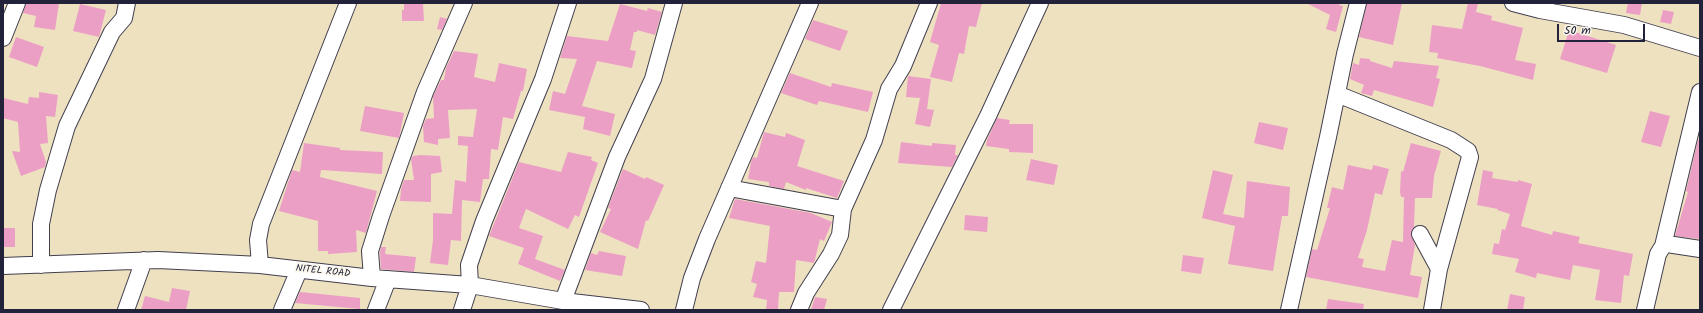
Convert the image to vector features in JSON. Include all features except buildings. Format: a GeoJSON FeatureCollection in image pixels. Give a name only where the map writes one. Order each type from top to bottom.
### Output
{"type":"FeatureCollection","features":[{"type":"Feature","properties":{"kind":"street"},"geometry":{"type":"LineString","coordinates":[[3,38],[17,3]]}},
{"type":"Feature","properties":{"kind":"street"},"geometry":{"type":"LineString","coordinates":[[41,265],[41,224],[48,190],[67,126],[112,32],[124,18],[127,3]]}},
{"type":"Feature","properties":{"kind":"street"},"geometry":{"type":"LineString","coordinates":[[260,265],[258,240],[261,224],[348,3]]}},
{"type":"Feature","properties":{"kind":"street"},"geometry":{"type":"LineString","coordinates":[[376,310],[380,278],[370,251],[425,92],[464,3]]}},
{"type":"Feature","properties":{"kind":"street"},"geometry":{"type":"LineString","coordinates":[[462,310],[470,285],[469,265],[484,221],[543,79],[568,3]]}},
{"type":"Feature","properties":{"kind":"street"},"geometry":{"type":"LineString","coordinates":[[563,301],[617,157],[653,79],[674,3]]}},
{"type":"Feature","properties":{"kind":"street"},"geometry":{"type":"LineString","coordinates":[[684,310],[692,278],[728,188],[793,45],[810,3]]}},
{"type":"Feature","properties":{"kind":"street"},"geometry":{"type":"LineString","coordinates":[[799,310],[806,293],[840,236],[843,209],[874,140],[889,89],[903,66],[929,3]]}},
{"type":"Feature","properties":{"kind":"street"},"geometry":{"type":"LineString","coordinates":[[891,310],[988,116],[1040,3]]}},
{"type":"Feature","properties":{"kind":"street"},"geometry":{"type":"LineString","coordinates":[[1289,310],[1354,11],[1358,3]]}},
{"type":"Feature","properties":{"kind":"street"},"geometry":{"type":"LineString","coordinates":[[1513,3],[1541,7],[1624,25],[1700,49]]}},
{"type":"Feature","properties":{"kind":"street"},"geometry":{"type":"LineString","coordinates":[[1645,310],[1658,254],[1663,246],[1700,92]]}},
{"type":"Feature","properties":{"kind":"street"},"geometry":{"type":"LineString","coordinates":[[1337,94],[1451,140],[1468,151],[1470,157],[1439,269],[1439,278],[1432,310]]}},
{"type":"Feature","properties":{"kind":"street"},"geometry":{"type":"LineString","coordinates":[[728,188],[843,209]]}},
{"type":"Feature","properties":{"kind":"street"},"geometry":{"type":"LineString","coordinates":[[1420,234],[1439,269]]}},
{"type":"Feature","properties":{"kind":"street"},"geometry":{"type":"LineString","coordinates":[[1663,246],[1667,244],[1700,249]]}},
{"type":"Feature","properties":{"kind":"street"},"geometry":{"type":"LineString","coordinates":[[126,310],[144,260]]}},
{"type":"Feature","properties":{"kind":"street","name":"NITEL ROAD"},"geometry":{"type":"LineString","coordinates":[[3,266],[144,260],[260,265],[380,278],[470,285],[563,301],[641,310]]}},
{"type":"Feature","properties":{"kind":"street"},"geometry":{"type":"LineString","coordinates":[[282,310],[299,270]]}}]}
